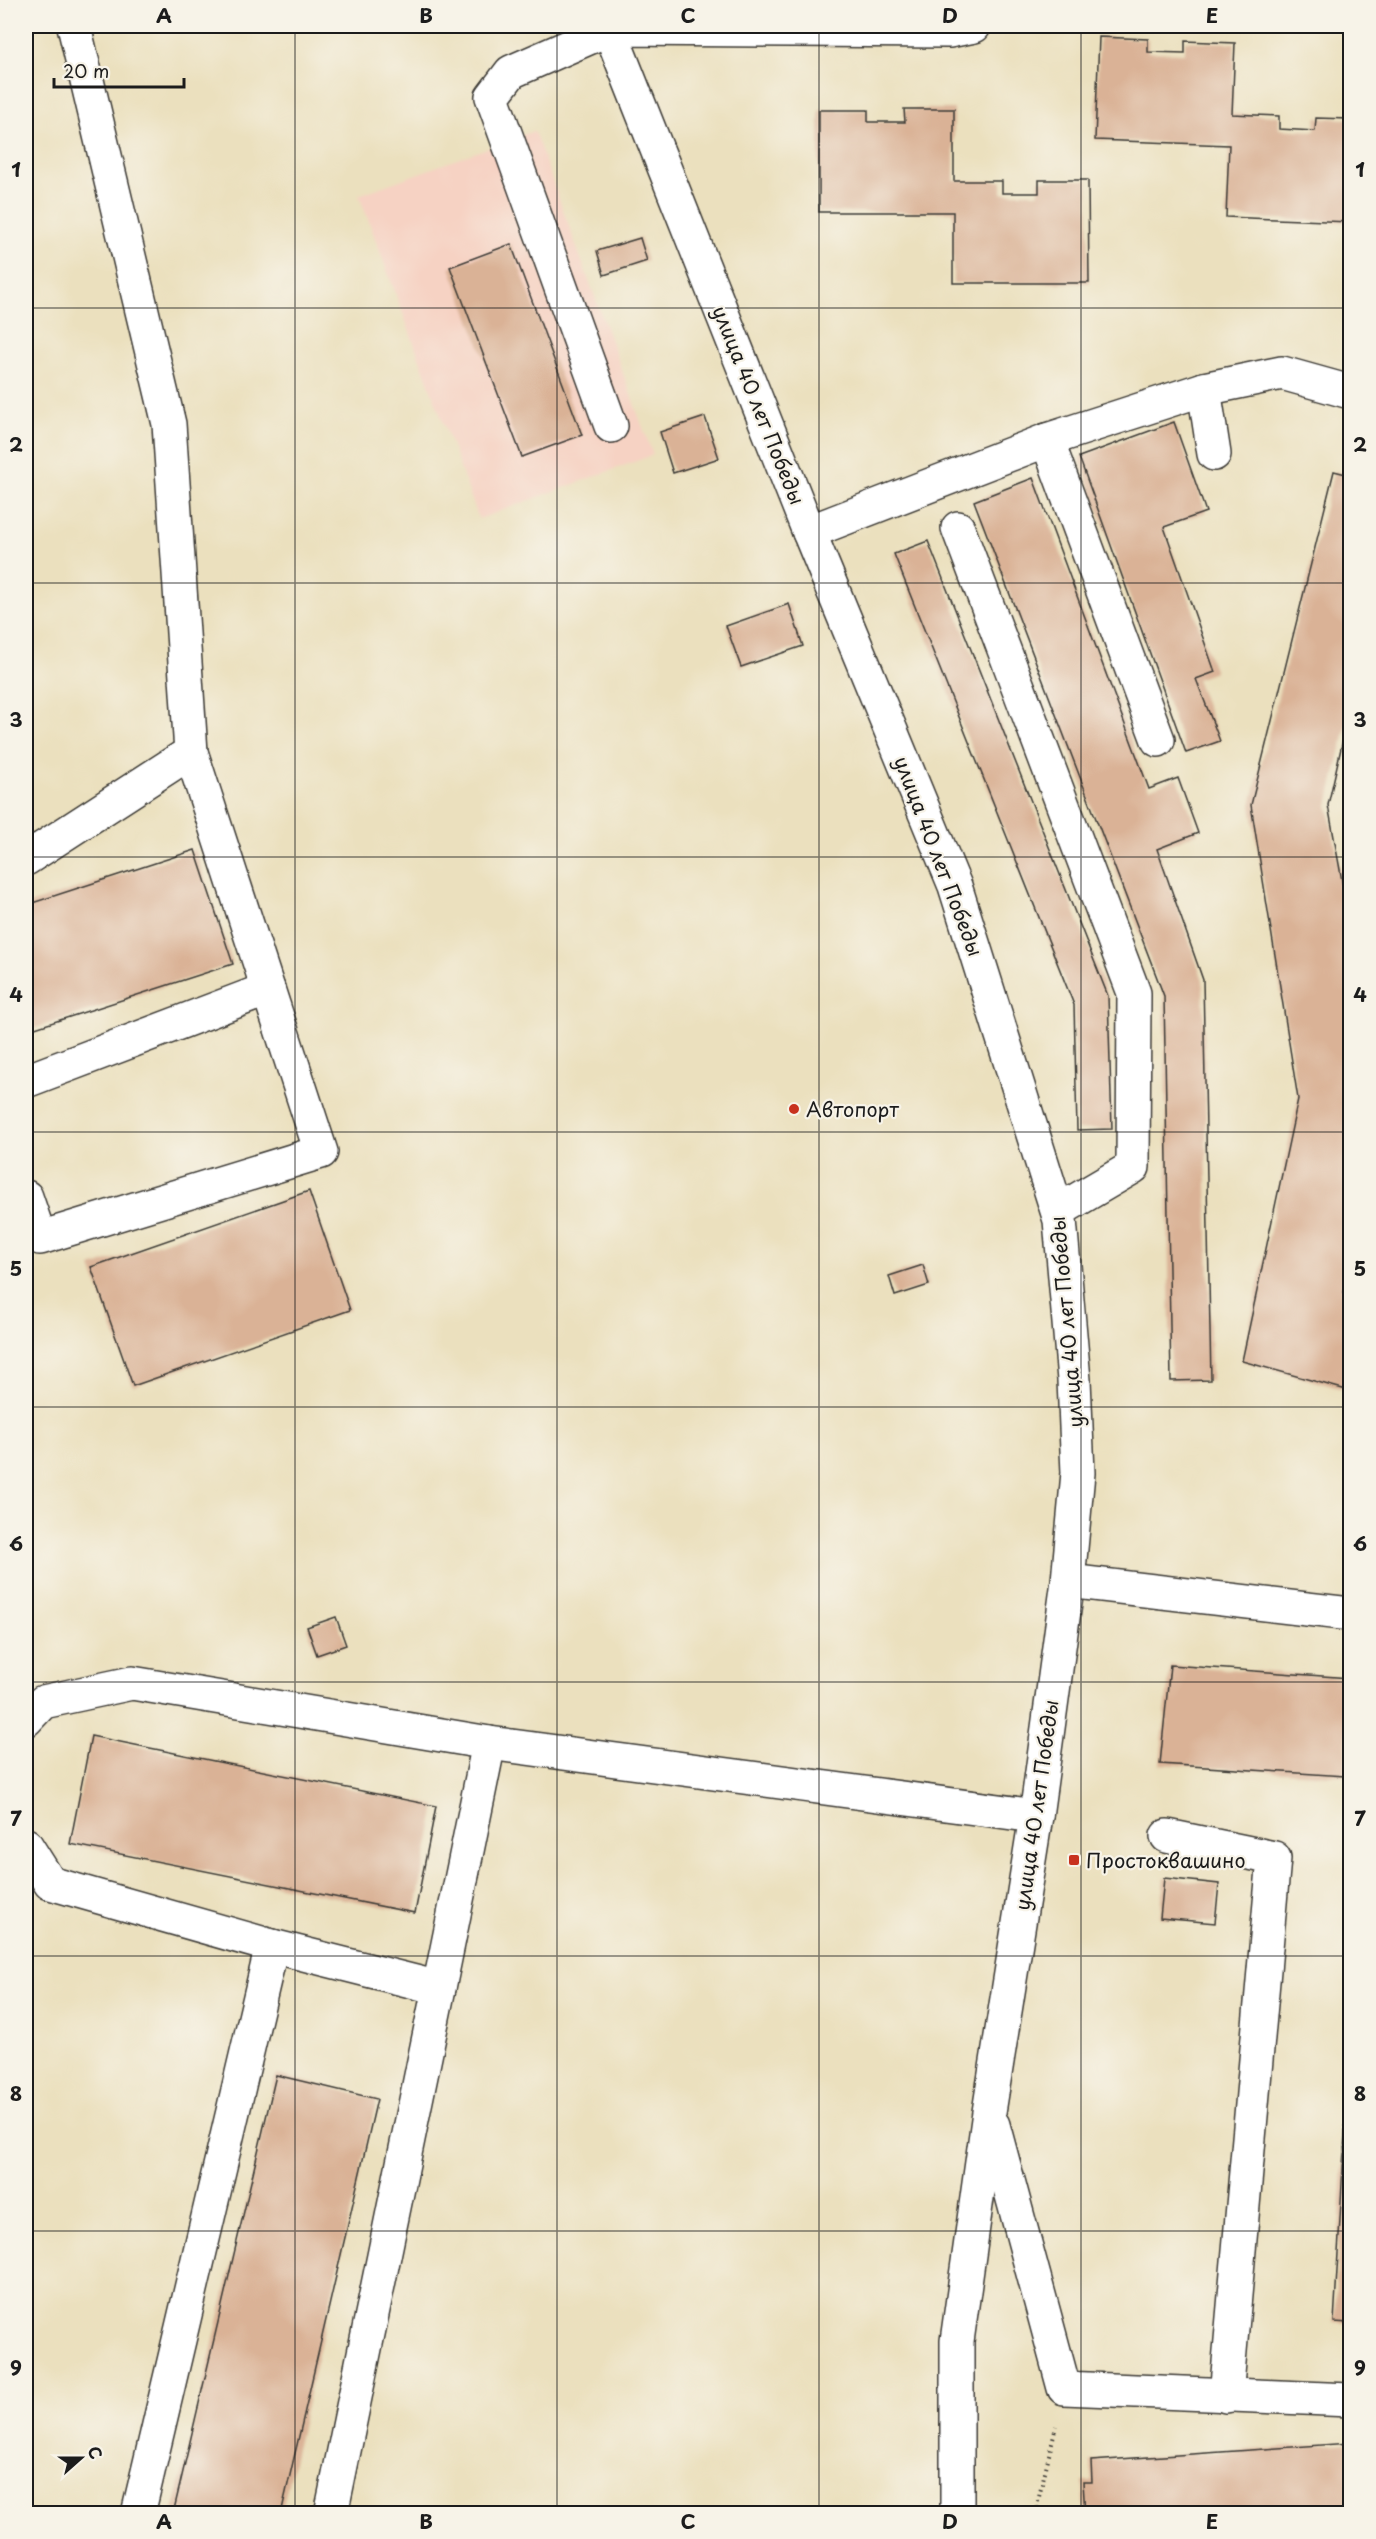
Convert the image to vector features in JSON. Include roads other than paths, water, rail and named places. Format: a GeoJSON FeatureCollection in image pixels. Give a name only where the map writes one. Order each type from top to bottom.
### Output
{"type":"FeatureCollection","features":[{"type":"Feature","properties":{"kind":"street"},"geometry":{"type":"LineString","coordinates":[[26,1197],[40,1238],[321,1152],[191,752],[169,424],[74,26]]}},
{"type":"Feature","properties":{"kind":"street"},"geometry":{"type":"LineString","coordinates":[[611,426],[492,97],[511,72],[609,27],[949,31],[974,26]]}},
{"type":"Feature","properties":{"kind":"street","name":"улица 40 лет Победы"},"geometry":{"type":"LineString","coordinates":[[609,27],[809,532],[955,886],[1058,1211],[1074,1380],[1078,1473],[1068,1581],[1036,1816],[989,2112],[957,2341],[957,2514]]}},
{"type":"Feature","properties":{"kind":"street"},"geometry":{"type":"LineString","coordinates":[[809,532],[1047,440],[1204,389],[1282,374],[1350,392]]}},
{"type":"Feature","properties":{"kind":"street"},"geometry":{"type":"LineString","coordinates":[[1204,389],[1214,454]]}},
{"type":"Feature","properties":{"kind":"street"},"geometry":{"type":"LineString","coordinates":[[1047,440],[1158,740]]}},
{"type":"Feature","properties":{"kind":"street"},"geometry":{"type":"LineString","coordinates":[[958,528],[1134,993],[1133,1167],[1058,1211]]}},
{"type":"Feature","properties":{"kind":"street"},"geometry":{"type":"LineString","coordinates":[[26,859],[191,752]]}},
{"type":"Feature","properties":{"kind":"street"},"geometry":{"type":"LineString","coordinates":[[26,1081],[268,989]]}},
{"type":"Feature","properties":{"kind":"street"},"geometry":{"type":"LineString","coordinates":[[1068,1581],[1350,1614]]}},
{"type":"Feature","properties":{"kind":"street"},"geometry":{"type":"LineString","coordinates":[[26,1720],[43,1702],[132,1683],[489,1743],[1036,1816]]}},
{"type":"Feature","properties":{"kind":"street"},"geometry":{"type":"LineString","coordinates":[[331,2514],[489,1743]]}},
{"type":"Feature","properties":{"kind":"street"},"geometry":{"type":"LineString","coordinates":[[1167,1836],[1274,1858],[1226,2396]]}},
{"type":"Feature","properties":{"kind":"street"},"geometry":{"type":"LineString","coordinates":[[26,1845],[50,1883],[272,1946],[439,1988]]}},
{"type":"Feature","properties":{"kind":"street"},"geometry":{"type":"LineString","coordinates":[[138,2514],[272,1946]]}},
{"type":"Feature","properties":{"kind":"street"},"geometry":{"type":"LineString","coordinates":[[989,2112],[1064,2388],[1350,2400]]}},
{"type":"Feature","properties":{"kind":"place","name":"Автопорт"},"geometry":{"type":"Point","coordinates":[794,1109]}},
{"type":"Feature","properties":{"kind":"place","name":"Простоквашино"},"geometry":{"type":"Point","coordinates":[1074,1860]}}]}
